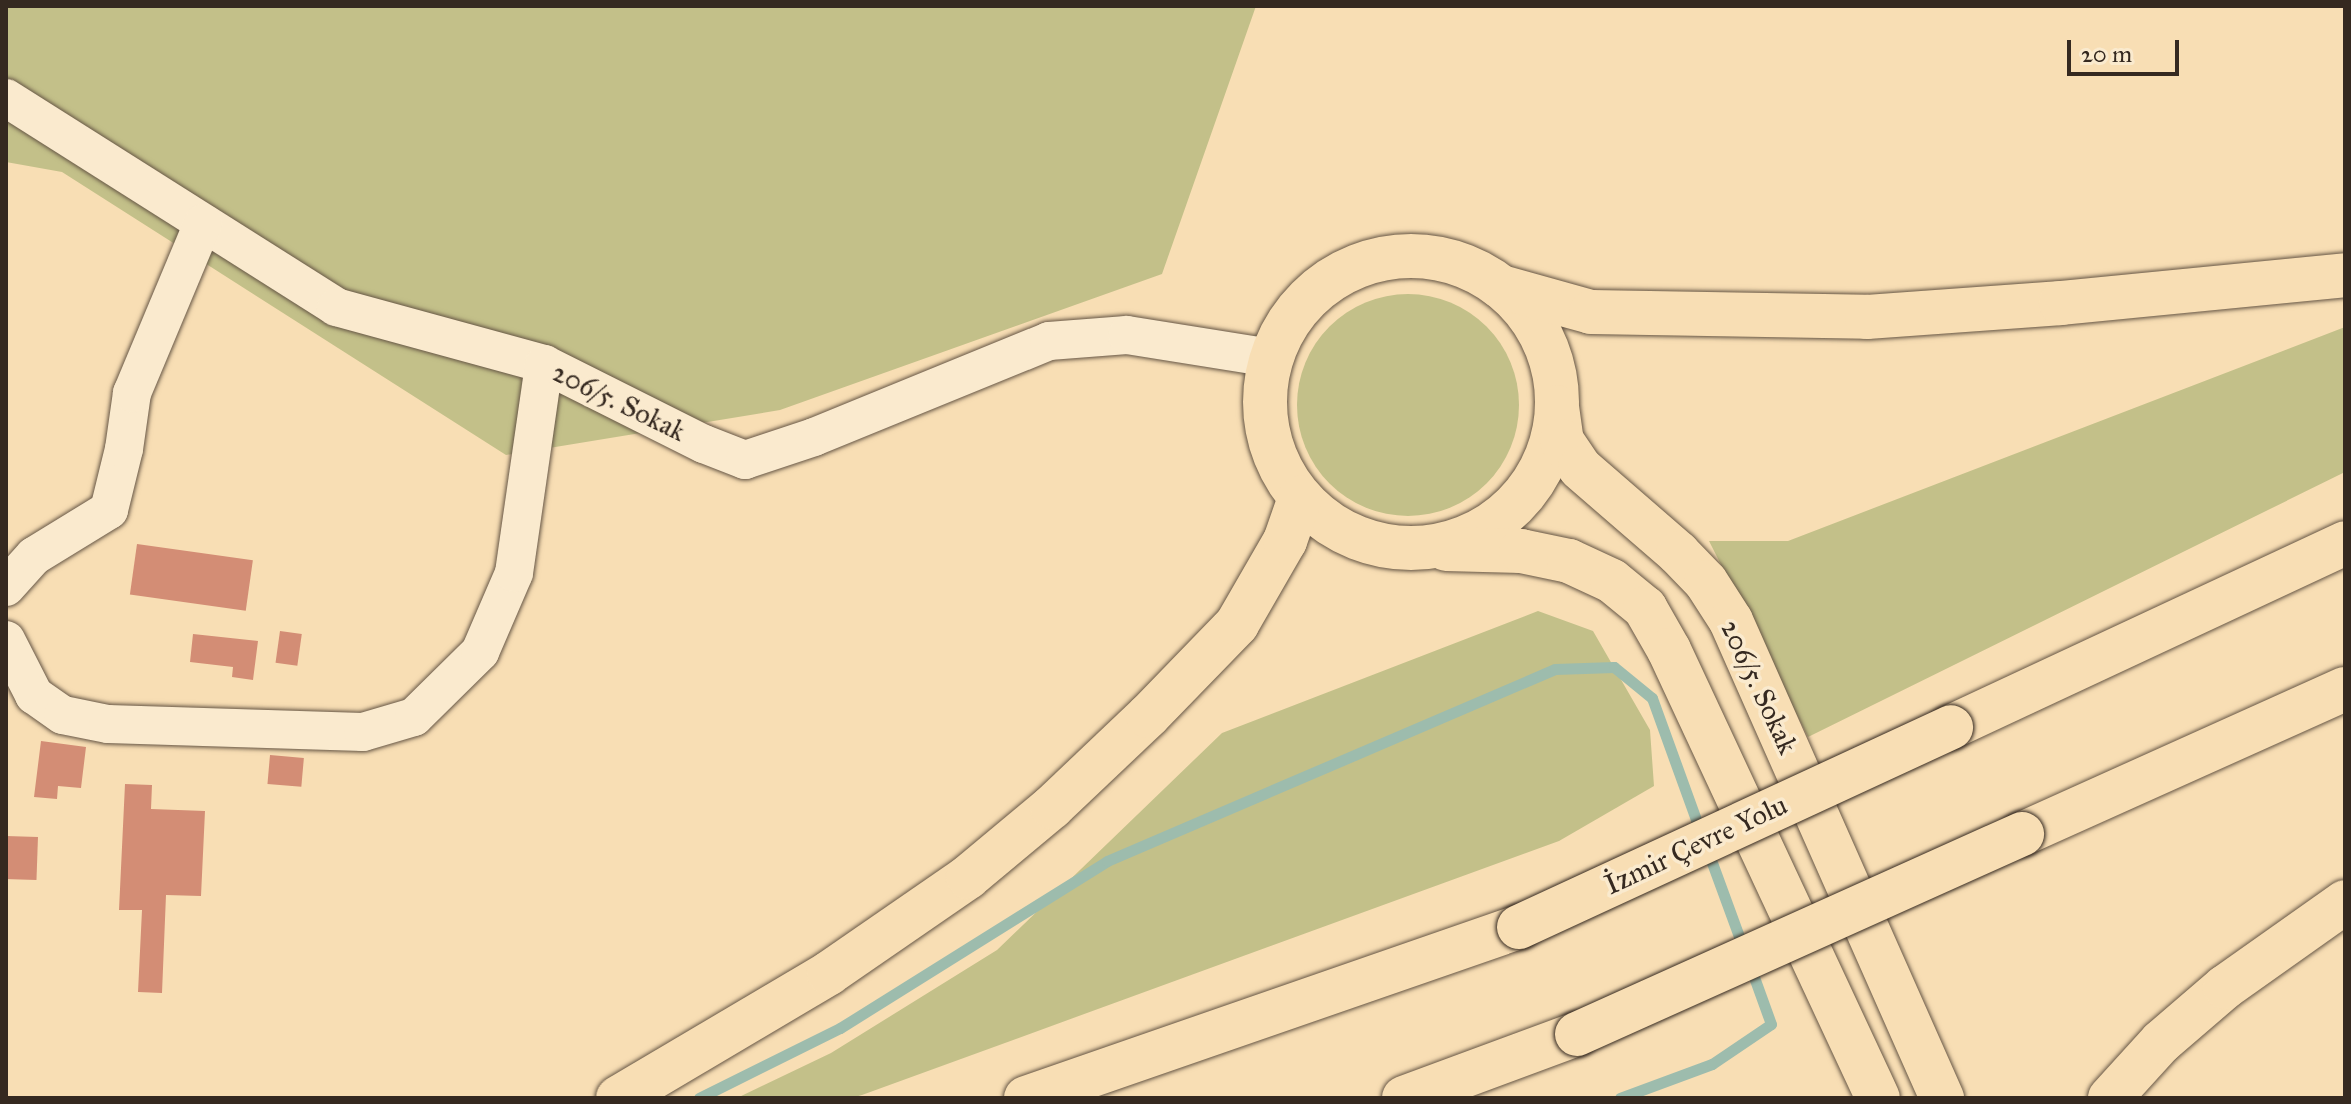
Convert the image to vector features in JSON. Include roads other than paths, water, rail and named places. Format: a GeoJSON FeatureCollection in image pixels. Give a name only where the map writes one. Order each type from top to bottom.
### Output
{"type":"FeatureCollection","features":[{"type":"Feature","properties":{"kind":"main road"},"geometry":{"type":"LineString","coordinates":[[1878,1098],[1669,650],[1645,608],[1612,581],[1569,561],[1521,551],[1403,548],[1374,544],[1346,534],[1300,498],[1280,467],[1267,432],[1265,394],[1271,358],[1283,332],[1298,309],[1319,289],[1368,263],[1395,257],[1451,262],[1501,287],[1591,312],[1867,317],[2091,301],[2345,275]]}},
{"type":"Feature","properties":{"kind":"main road","name":"206/5. Sokak"},"geometry":{"type":"LineString","coordinates":[[1501,287],[1537,328],[1555,380],[1562,441],[1580,468],[1678,553],[1706,582],[1731,621],[1942,1098]]}},
{"type":"Feature","properties":{"kind":"main road"},"geometry":{"type":"LineString","coordinates":[[1403,548],[1460,540],[1510,510],[1529,488],[1544,463],[1553,436],[1557,407]]}},
{"type":"Feature","properties":{"kind":"main road"},"geometry":{"type":"LineString","coordinates":[[618,1098],[829,973],[968,877],[1052,807],[1148,716],[1237,624],[1285,541],[1300,498]]}},
{"type":"Feature","properties":{"kind":"main road","name":"İzmir Çevre Yolu"},"geometry":{"type":"LineString","coordinates":[[1026,1098],[1519,927],[2345,543]]}},
{"type":"Feature","properties":{"kind":"main road"},"geometry":{"type":"LineString","coordinates":[[1404,1098],[1577,1034],[2345,689]]}},
{"type":"Feature","properties":{"kind":"main road"},"geometry":{"type":"LineString","coordinates":[[2110,1098],[2161,1042],[2225,987],[2345,902]]}},
{"type":"Feature","properties":{"kind":"street","name":"206/5. Sokak"},"geometry":{"type":"LineString","coordinates":[[6,98],[336,307],[544,364],[704,444],[745,460],[814,437],[1049,341],[1127,335],[1271,358]]}},
{"type":"Feature","properties":{"kind":"street"},"geometry":{"type":"LineString","coordinates":[[6,587],[34,556],[109,510],[124,449],[132,393],[203,223]]}},
{"type":"Feature","properties":{"kind":"street"},"geometry":{"type":"LineString","coordinates":[[6,640],[34,695],[63,715],[108,724],[363,732],[414,717],[480,652],[514,573],[544,364]]}},
{"type":"Feature","properties":{"kind":"waterway"},"geometry":{"type":"LineString","coordinates":[[699,1098],[840,1028],[1107,861],[1555,669],[1614,667],[1652,698],[1701,833]]}},
{"type":"Feature","properties":{"kind":"waterway"},"geometry":{"type":"LineString","coordinates":[[1707,849],[1744,950]]}},
{"type":"Feature","properties":{"kind":"waterway"},"geometry":{"type":"LineString","coordinates":[[1620,1098],[1712,1064],[1771,1024],[1750,966]]}}]}
